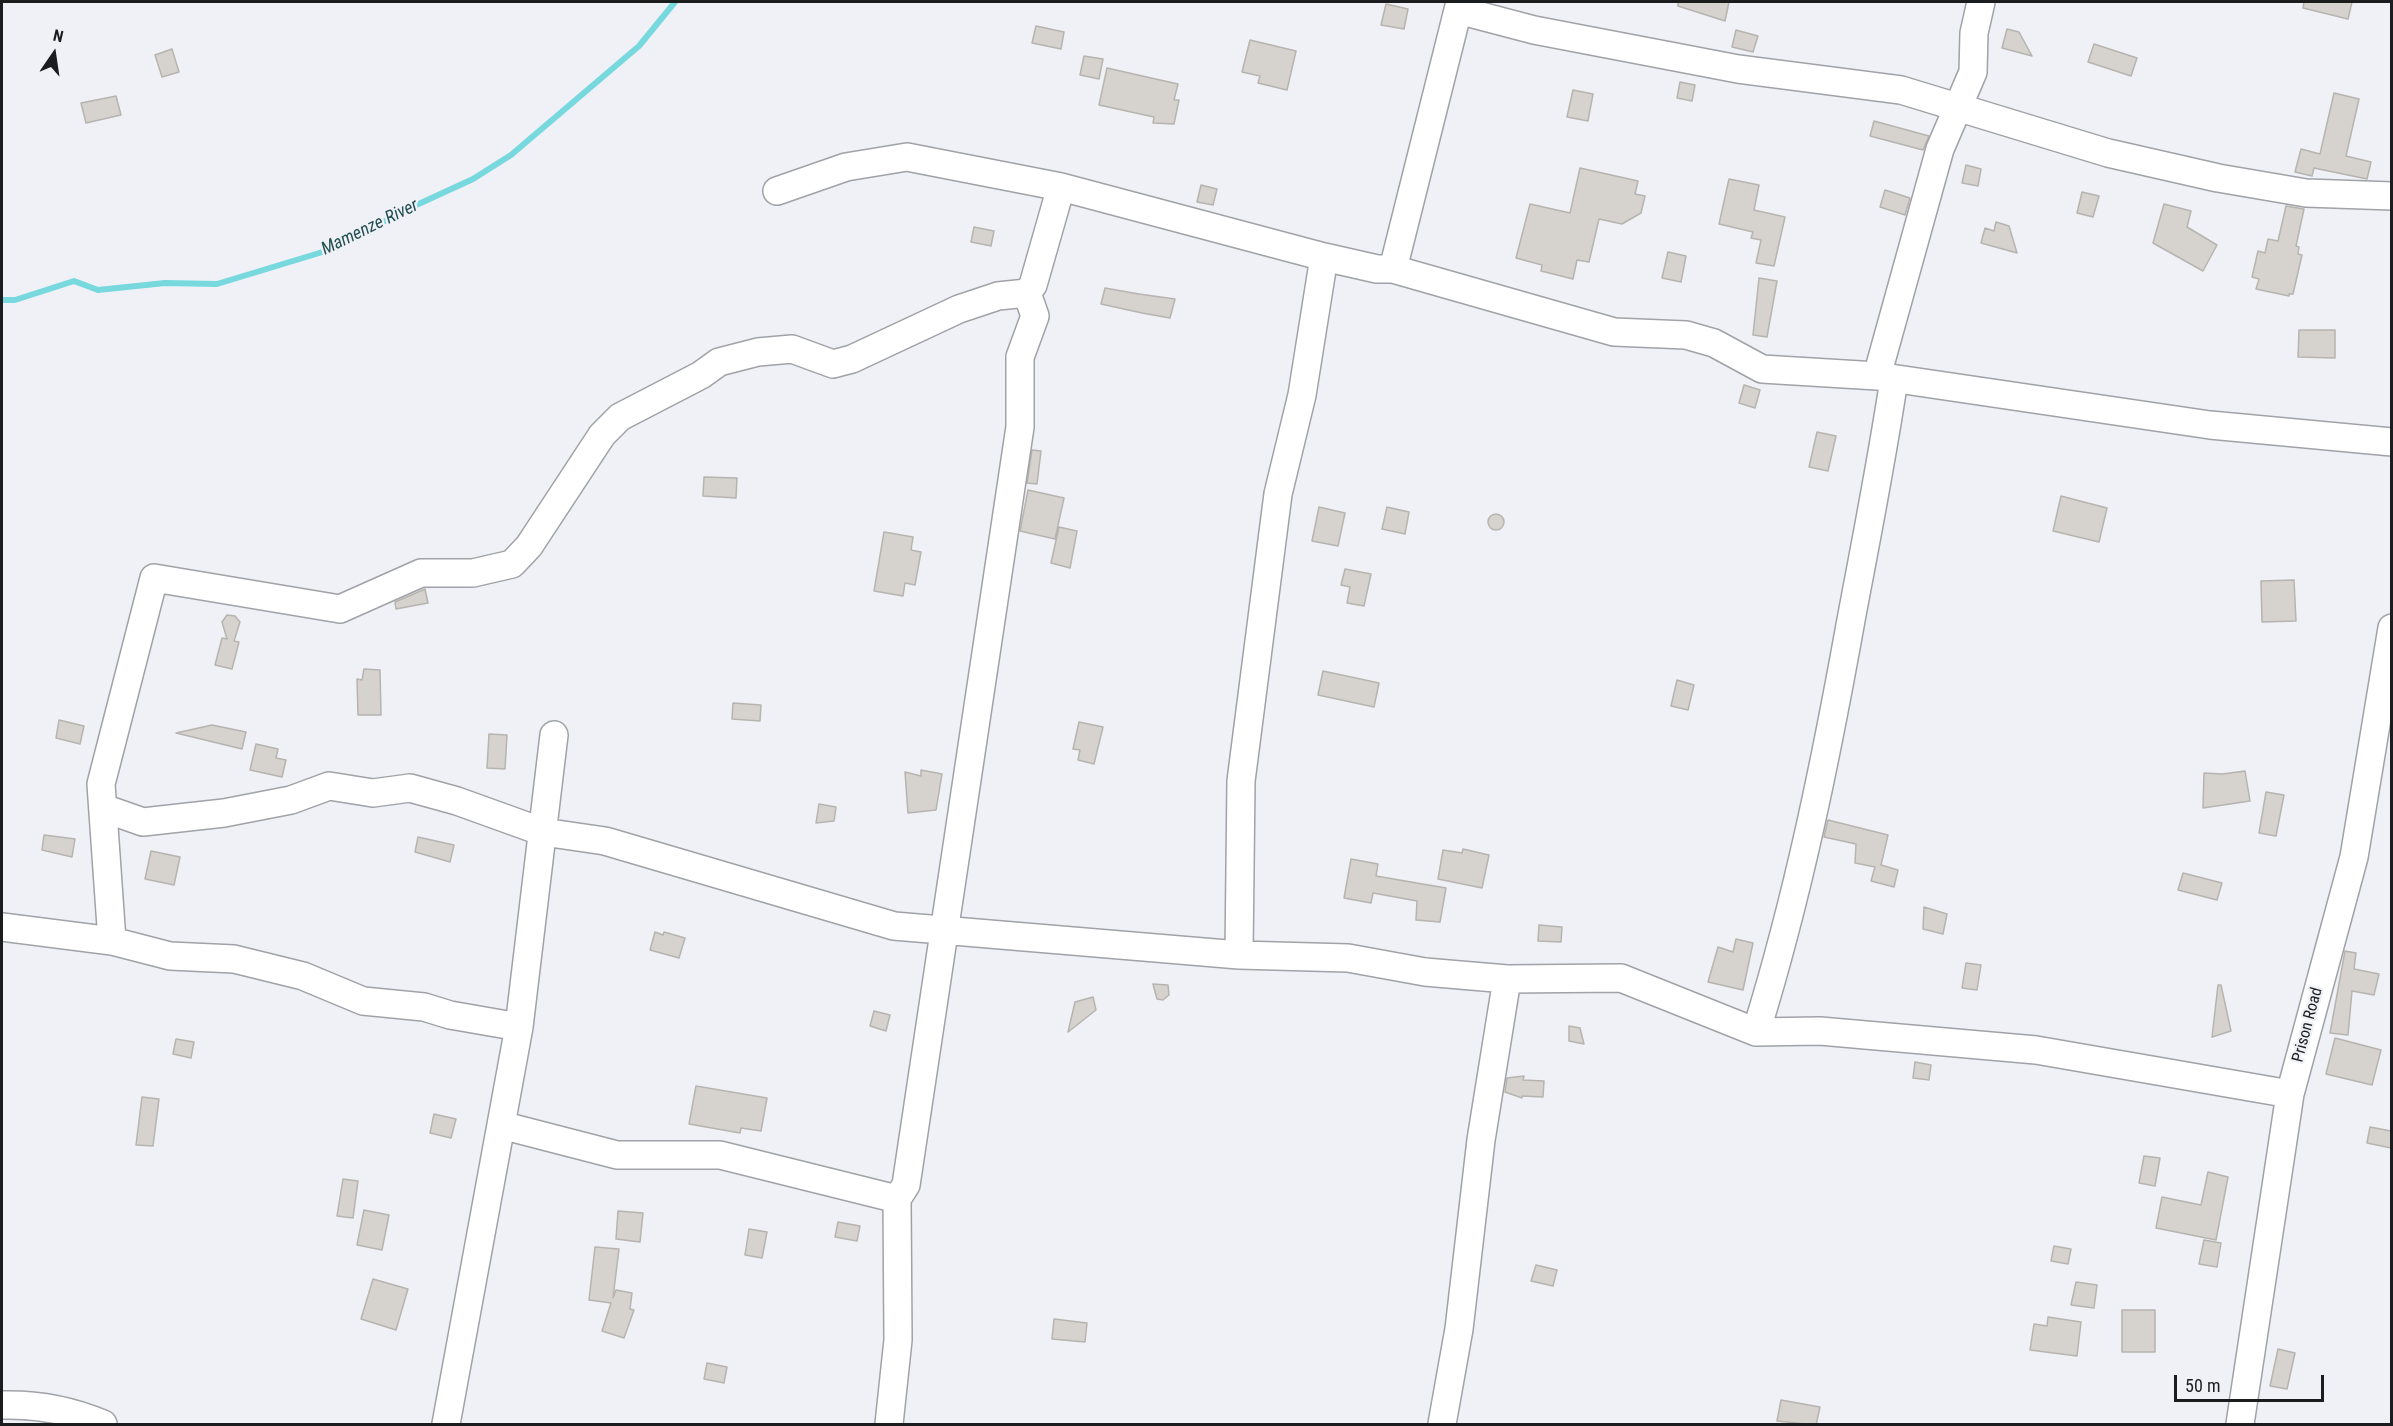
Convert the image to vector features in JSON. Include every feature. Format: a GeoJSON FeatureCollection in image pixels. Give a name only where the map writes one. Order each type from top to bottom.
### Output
{"type":"FeatureCollection","features":[{"type":"Feature","properties":{"kind":"street"},"geometry":{"type":"LineString","coordinates":[[1756,1032],[1784,939],[1820,784],[1874,507],[1885,378],[1940,149],[1973,72],[1974,33],[1981,2]]}},
{"type":"Feature","properties":{"kind":"street"},"geometry":{"type":"LineString","coordinates":[[1393,269],[1459,6],[1534,30],[1738,69],[1901,90],[2108,153],[2218,178],[2306,193],[2391,196]]}},
{"type":"Feature","properties":{"kind":"street"},"geometry":{"type":"LineString","coordinates":[[777,191],[846,167],[907,157],[1061,187],[1324,256],[1377,269],[1393,269],[1614,332],[1686,335],[1714,343],[1762,369],[1885,378],[2206,424],[2391,442]]}},
{"type":"Feature","properties":{"kind":"street"},"geometry":{"type":"LineString","coordinates":[[112,941],[101,784],[154,578],[340,609],[421,573],[473,573],[512,564],[529,546],[602,435],[620,417],[701,375],[719,362],[758,352],[792,349],[833,364],[852,359],[959,309],[998,296],[1027,293],[1033,285],[1061,187]]}},
{"type":"Feature","properties":{"kind":"street"},"geometry":{"type":"LineString","coordinates":[[1239,955],[1241,781],[1278,494],[1302,395],[1324,256]]}},
{"type":"Feature","properties":{"kind":"street"},"geometry":{"type":"LineString","coordinates":[[889,1425],[898,1340],[897,1200],[906,1185],[1020,427],[1020,357],[1035,316],[1027,293]]}},
{"type":"Feature","properties":{"kind":"street","name":"Prison Road"},"geometry":{"type":"LineString","coordinates":[[2240,1425],[2290,1094],[2354,857],[2391,628]]}},
{"type":"Feature","properties":{"kind":"street"},"geometry":{"type":"LineString","coordinates":[[446,1425],[519,1027],[526,953],[554,735]]}},
{"type":"Feature","properties":{"kind":"street"},"geometry":{"type":"LineString","coordinates":[[103,808],[143,822],[224,813],[291,800],[329,786],[374,793],[410,788],[457,801],[543,832],[605,841],[894,926],[1239,955],[1348,958],[1425,972],[1507,979],[1621,978],[1756,1032],[1820,1031],[2036,1050],[2290,1094]]}},
{"type":"Feature","properties":{"kind":"street"},"geometry":{"type":"LineString","coordinates":[[2,927],[112,941],[171,956],[234,959],[303,976],[363,1001],[424,1007],[450,1015],[519,1027]]}},
{"type":"Feature","properties":{"kind":"street"},"geometry":{"type":"LineString","coordinates":[[1442,1425],[1459,1329],[1481,1140],[1507,979]]}},
{"type":"Feature","properties":{"kind":"street"},"geometry":{"type":"LineString","coordinates":[[501,1125],[617,1155],[720,1155],[897,1200]]}},
{"type":"Feature","properties":{"kind":"street"},"geometry":{"type":"LineString","coordinates":[[8,1411],[34,1405],[83,1415],[103,1425]]}},
{"type":"Feature","properties":{"kind":"building"},"geometry":{"type":"Polygon","coordinates":[[[1678,2],[1729,2],[1725,21],[1678,6],[1678,2]]]}},
{"type":"Feature","properties":{"kind":"building"},"geometry":{"type":"Polygon","coordinates":[[[2304,2],[2352,2],[2348,19],[2303,8],[2304,2]]]}},
{"type":"Feature","properties":{"kind":"building"},"geometry":{"type":"Polygon","coordinates":[[[1386,4],[1408,9],[1404,29],[1381,25],[1386,4]]]}},
{"type":"Feature","properties":{"kind":"building"},"geometry":{"type":"Polygon","coordinates":[[[1036,26],[1064,32],[1061,49],[1032,43],[1036,26]]]}},
{"type":"Feature","properties":{"kind":"building"},"geometry":{"type":"Polygon","coordinates":[[[2007,29],[2019,32],[2032,56],[2002,48],[2007,29]]]}},
{"type":"Feature","properties":{"kind":"building"},"geometry":{"type":"Polygon","coordinates":[[[1736,30],[1758,36],[1753,52],[1732,47],[1736,30]]]}},
{"type":"Feature","properties":{"kind":"building"},"geometry":{"type":"Polygon","coordinates":[[[1250,40],[1296,51],[1287,90],[1258,83],[1260,76],[1242,72],[1250,40]]]}},
{"type":"Feature","properties":{"kind":"building"},"geometry":{"type":"Polygon","coordinates":[[[2094,44],[2137,58],[2131,76],[2088,62],[2094,44]]]}},
{"type":"Feature","properties":{"kind":"building"},"geometry":{"type":"Polygon","coordinates":[[[172,49],[179,72],[162,77],[155,55],[172,49]]]}},
{"type":"Feature","properties":{"kind":"building"},"geometry":{"type":"Polygon","coordinates":[[[1084,56],[1103,59],[1099,79],[1080,75],[1084,56]]]}},
{"type":"Feature","properties":{"kind":"building"},"geometry":{"type":"Polygon","coordinates":[[[1107,68],[1178,84],[1174,100],[1179,100],[1174,124],[1153,123],[1154,117],[1099,105],[1107,68]]]}},
{"type":"Feature","properties":{"kind":"building"},"geometry":{"type":"Polygon","coordinates":[[[1680,82],[1695,85],[1692,101],[1677,98],[1680,82]]]}},
{"type":"Feature","properties":{"kind":"building"},"geometry":{"type":"Polygon","coordinates":[[[1573,90],[1593,94],[1588,121],[1567,117],[1573,90]]]}},
{"type":"Feature","properties":{"kind":"building"},"geometry":{"type":"Polygon","coordinates":[[[2334,93],[2359,99],[2346,156],[2371,162],[2367,179],[2314,168],[2312,176],[2295,172],[2301,149],[2320,154],[2334,93]]]}},
{"type":"Feature","properties":{"kind":"building"},"geometry":{"type":"Polygon","coordinates":[[[116,96],[121,115],[86,123],[81,103],[116,96]]]}},
{"type":"Feature","properties":{"kind":"building"},"geometry":{"type":"Polygon","coordinates":[[[1874,121],[1929,136],[1923,150],[1870,136],[1874,121]]]}},
{"type":"Feature","properties":{"kind":"building"},"geometry":{"type":"Polygon","coordinates":[[[1966,165],[1981,169],[1978,186],[1962,183],[1966,165]]]}},
{"type":"Feature","properties":{"kind":"building"},"geometry":{"type":"Polygon","coordinates":[[[1580,168],[1638,181],[1635,194],[1645,196],[1641,213],[1622,224],[1599,219],[1589,262],[1577,260],[1573,279],[1541,271],[1542,265],[1516,258],[1530,204],[1570,213],[1580,168]]]}},
{"type":"Feature","properties":{"kind":"building"},"geometry":{"type":"Polygon","coordinates":[[[1729,179],[1759,185],[1754,210],[1785,217],[1774,266],[1756,263],[1761,240],[1751,238],[1753,232],[1719,224],[1729,179]]]}},
{"type":"Feature","properties":{"kind":"building"},"geometry":{"type":"Polygon","coordinates":[[[1201,185],[1217,189],[1213,205],[1197,202],[1201,185]]]}},
{"type":"Feature","properties":{"kind":"building"},"geometry":{"type":"Polygon","coordinates":[[[1885,190],[1910,198],[1905,215],[1880,207],[1885,190]]]}},
{"type":"Feature","properties":{"kind":"building"},"geometry":{"type":"Polygon","coordinates":[[[2082,192],[2099,196],[2093,217],[2077,213],[2082,192]]]}},
{"type":"Feature","properties":{"kind":"building"},"geometry":{"type":"Polygon","coordinates":[[[2164,204],[2191,211],[2187,227],[2217,245],[2203,271],[2153,243],[2164,204]]]}},
{"type":"Feature","properties":{"kind":"building"},"geometry":{"type":"Polygon","coordinates":[[[2286,206],[2304,209],[2296,246],[2299,247],[2298,254],[2302,255],[2293,294],[2289,296],[2256,289],[2259,279],[2252,277],[2258,251],[2265,253],[2268,239],[2278,241],[2286,206]]]}},
{"type":"Feature","properties":{"kind":"building"},"geometry":{"type":"Polygon","coordinates":[[[1996,222],[2009,226],[2017,253],[1981,243],[1985,228],[1994,231],[1996,222]]]}},
{"type":"Feature","properties":{"kind":"building"},"geometry":{"type":"Polygon","coordinates":[[[974,227],[994,231],[991,246],[971,242],[974,227]]]}},
{"type":"Feature","properties":{"kind":"building"},"geometry":{"type":"Polygon","coordinates":[[[1668,252],[1686,256],[1681,282],[1662,278],[1668,252]]]}},
{"type":"Feature","properties":{"kind":"building"},"geometry":{"type":"Polygon","coordinates":[[[1759,278],[1777,281],[1767,337],[1753,335],[1759,278]]]}},
{"type":"Feature","properties":{"kind":"building"},"geometry":{"type":"Polygon","coordinates":[[[1105,288],[1175,299],[1170,318],[1101,304],[1105,288]]]}},
{"type":"Feature","properties":{"kind":"building"},"geometry":{"type":"Polygon","coordinates":[[[2299,330],[2335,330],[2335,358],[2298,357],[2299,330]]]}},
{"type":"Feature","properties":{"kind":"building"},"geometry":{"type":"Polygon","coordinates":[[[1744,385],[1760,390],[1755,408],[1739,403],[1744,385]]]}},
{"type":"Feature","properties":{"kind":"building"},"geometry":{"type":"Polygon","coordinates":[[[1817,432],[1836,436],[1828,471],[1809,467],[1817,432]]]}},
{"type":"Feature","properties":{"kind":"building"},"geometry":{"type":"Polygon","coordinates":[[[1032,450],[1041,451],[1037,484],[1027,483],[1032,450]]]}},
{"type":"Feature","properties":{"kind":"building"},"geometry":{"type":"Polygon","coordinates":[[[704,477],[737,478],[736,498],[703,496],[704,477]]]}},
{"type":"Feature","properties":{"kind":"building"},"geometry":{"type":"Polygon","coordinates":[[[1028,490],[1064,498],[1055,539],[1020,531],[1028,490]]]}},
{"type":"Feature","properties":{"kind":"building"},"geometry":{"type":"Polygon","coordinates":[[[2061,496],[2107,508],[2099,542],[2053,531],[2061,496]]]}},
{"type":"Feature","properties":{"kind":"building"},"geometry":{"type":"Polygon","coordinates":[[[1319,507],[1345,513],[1338,546],[1312,541],[1319,507]]]}},
{"type":"Feature","properties":{"kind":"building"},"geometry":{"type":"Polygon","coordinates":[[[1387,507],[1409,512],[1405,534],[1382,529],[1387,507]]]}},
{"type":"Feature","properties":{"kind":"building"},"geometry":{"type":"Polygon","coordinates":[[[1493,514],[1499,514],[1504,522],[1502,528],[1493,530],[1488,525],[1488,519],[1493,514]]]}},
{"type":"Feature","properties":{"kind":"building"},"geometry":{"type":"Polygon","coordinates":[[[1059,527],[1077,531],[1070,568],[1051,563],[1059,527]]]}},
{"type":"Feature","properties":{"kind":"building"},"geometry":{"type":"Polygon","coordinates":[[[884,532],[913,537],[911,550],[921,552],[915,585],[905,583],[903,596],[874,591],[884,532]]]}},
{"type":"Feature","properties":{"kind":"building"},"geometry":{"type":"Polygon","coordinates":[[[1345,569],[1371,574],[1364,606],[1347,603],[1350,587],[1341,585],[1345,569]]]}},
{"type":"Feature","properties":{"kind":"building"},"geometry":{"type":"Polygon","coordinates":[[[2294,580],[2296,621],[2262,622],[2261,581],[2294,580]]]}},
{"type":"Feature","properties":{"kind":"building"},"geometry":{"type":"Polygon","coordinates":[[[425,589],[428,603],[396,609],[395,602],[425,589]]]}},
{"type":"Feature","properties":{"kind":"building"},"geometry":{"type":"Polygon","coordinates":[[[227,615],[235,616],[240,622],[234,641],[239,642],[232,669],[215,665],[222,638],[227,639],[222,622],[227,615]]]}},
{"type":"Feature","properties":{"kind":"building"},"geometry":{"type":"Polygon","coordinates":[[[364,669],[380,670],[381,715],[358,715],[357,679],[362,680],[364,669]]]}},
{"type":"Feature","properties":{"kind":"building"},"geometry":{"type":"Polygon","coordinates":[[[1323,671],[1379,683],[1374,707],[1318,695],[1323,671]]]}},
{"type":"Feature","properties":{"kind":"building"},"geometry":{"type":"Polygon","coordinates":[[[1677,680],[1694,685],[1688,710],[1671,706],[1677,680]]]}},
{"type":"Feature","properties":{"kind":"building"},"geometry":{"type":"Polygon","coordinates":[[[733,703],[761,705],[760,721],[732,719],[733,703]]]}},
{"type":"Feature","properties":{"kind":"building"},"geometry":{"type":"Polygon","coordinates":[[[59,720],[84,726],[80,744],[56,738],[59,720]]]}},
{"type":"Feature","properties":{"kind":"building"},"geometry":{"type":"Polygon","coordinates":[[[1079,722],[1103,727],[1094,764],[1078,760],[1080,750],[1073,749],[1079,722]]]}},
{"type":"Feature","properties":{"kind":"building"},"geometry":{"type":"Polygon","coordinates":[[[212,725],[246,732],[242,749],[176,733],[212,725]]]}},
{"type":"Feature","properties":{"kind":"building"},"geometry":{"type":"Polygon","coordinates":[[[489,734],[507,735],[505,769],[487,768],[489,734]]]}},
{"type":"Feature","properties":{"kind":"building"},"geometry":{"type":"Polygon","coordinates":[[[256,744],[278,749],[276,758],[286,760],[282,777],[250,770],[256,744]]]}},
{"type":"Feature","properties":{"kind":"building"},"geometry":{"type":"Polygon","coordinates":[[[921,770],[942,774],[936,810],[908,813],[905,772],[921,776],[921,770]]]}},
{"type":"Feature","properties":{"kind":"building"},"geometry":{"type":"Polygon","coordinates":[[[2245,771],[2250,801],[2203,808],[2204,773],[2222,774],[2245,771]]]}},
{"type":"Feature","properties":{"kind":"building"},"geometry":{"type":"Polygon","coordinates":[[[2266,792],[2284,795],[2276,836],[2259,833],[2266,792]]]}},
{"type":"Feature","properties":{"kind":"building"},"geometry":{"type":"Polygon","coordinates":[[[819,804],[836,807],[834,821],[816,823],[819,804]]]}},
{"type":"Feature","properties":{"kind":"building"},"geometry":{"type":"Polygon","coordinates":[[[1828,820],[1888,835],[1881,865],[1898,870],[1894,887],[1871,881],[1875,867],[1855,863],[1856,844],[1824,837],[1828,820]]]}},
{"type":"Feature","properties":{"kind":"building"},"geometry":{"type":"Polygon","coordinates":[[[44,835],[75,839],[72,857],[42,850],[44,835]]]}},
{"type":"Feature","properties":{"kind":"building"},"geometry":{"type":"Polygon","coordinates":[[[418,837],[454,845],[450,862],[415,852],[418,837]]]}},
{"type":"Feature","properties":{"kind":"building"},"geometry":{"type":"Polygon","coordinates":[[[1463,849],[1489,855],[1482,888],[1438,879],[1443,850],[1462,853],[1463,849]]]}},
{"type":"Feature","properties":{"kind":"building"},"geometry":{"type":"Polygon","coordinates":[[[151,851],[180,857],[174,885],[145,879],[151,851]]]}},
{"type":"Feature","properties":{"kind":"building"},"geometry":{"type":"Polygon","coordinates":[[[1351,859],[1378,864],[1376,876],[1446,888],[1440,922],[1416,920],[1417,901],[1373,893],[1371,903],[1344,898],[1351,859]]]}},
{"type":"Feature","properties":{"kind":"building"},"geometry":{"type":"Polygon","coordinates":[[[2183,873],[2222,883],[2217,900],[2178,890],[2183,873]]]}},
{"type":"Feature","properties":{"kind":"building"},"geometry":{"type":"Polygon","coordinates":[[[1924,907],[1947,914],[1943,934],[1923,929],[1924,907]]]}},
{"type":"Feature","properties":{"kind":"building"},"geometry":{"type":"Polygon","coordinates":[[[1539,925],[1562,927],[1561,942],[1538,941],[1539,925]]]}},
{"type":"Feature","properties":{"kind":"building"},"geometry":{"type":"Polygon","coordinates":[[[655,932],[685,938],[679,958],[650,950],[655,932]]]}},
{"type":"Feature","properties":{"kind":"building"},"geometry":{"type":"Polygon","coordinates":[[[1736,939],[1753,943],[1743,990],[1708,982],[1718,947],[1733,952],[1736,939]]]}},
{"type":"Feature","properties":{"kind":"building"},"geometry":{"type":"Polygon","coordinates":[[[2345,951],[2356,953],[2354,969],[2379,974],[2374,995],[2352,991],[2348,1035],[2330,1033],[2345,951]]]}},
{"type":"Feature","properties":{"kind":"building"},"geometry":{"type":"Polygon","coordinates":[[[1966,963],[1981,965],[1977,990],[1962,988],[1966,963]]]}},
{"type":"Feature","properties":{"kind":"building"},"geometry":{"type":"Polygon","coordinates":[[[1153,984],[1168,985],[1169,995],[1163,1000],[1157,999],[1153,984]]]}},
{"type":"Feature","properties":{"kind":"building"},"geometry":{"type":"Polygon","coordinates":[[[2218,985],[2221,985],[2231,1031],[2212,1037],[2218,985]]]}},
{"type":"Feature","properties":{"kind":"building"},"geometry":{"type":"Polygon","coordinates":[[[1093,997],[1096,1010],[1068,1032],[1075,1002],[1093,997]]]}},
{"type":"Feature","properties":{"kind":"building"},"geometry":{"type":"Polygon","coordinates":[[[874,1011],[890,1015],[886,1031],[870,1026],[874,1011]]]}},
{"type":"Feature","properties":{"kind":"building"},"geometry":{"type":"Polygon","coordinates":[[[1569,1026],[1580,1028],[1584,1044],[1569,1041],[1569,1026]]]}},
{"type":"Feature","properties":{"kind":"building"},"geometry":{"type":"Polygon","coordinates":[[[2335,1038],[2381,1050],[2372,1085],[2326,1074],[2335,1038]]]}},
{"type":"Feature","properties":{"kind":"building"},"geometry":{"type":"Polygon","coordinates":[[[176,1039],[194,1042],[191,1058],[173,1054],[176,1039]]]}},
{"type":"Feature","properties":{"kind":"building"},"geometry":{"type":"Polygon","coordinates":[[[1915,1062],[1931,1065],[1929,1080],[1913,1078],[1915,1062]]]}},
{"type":"Feature","properties":{"kind":"building"},"geometry":{"type":"Polygon","coordinates":[[[1524,1076],[1523,1080],[1544,1081],[1543,1097],[1522,1096],[1522,1098],[1505,1092],[1507,1078],[1524,1076]]]}},
{"type":"Feature","properties":{"kind":"building"},"geometry":{"type":"Polygon","coordinates":[[[696,1086],[767,1098],[761,1131],[741,1128],[740,1133],[689,1124],[696,1086]]]}},
{"type":"Feature","properties":{"kind":"building"},"geometry":{"type":"Polygon","coordinates":[[[142,1097],[159,1099],[153,1146],[136,1145],[142,1097]]]}},
{"type":"Feature","properties":{"kind":"building"},"geometry":{"type":"Polygon","coordinates":[[[434,1114],[456,1119],[451,1138],[430,1133],[434,1114]]]}},
{"type":"Feature","properties":{"kind":"building"},"geometry":{"type":"Polygon","coordinates":[[[2370,1127],[2391,1131],[2391,1148],[2367,1143],[2370,1127]]]}},
{"type":"Feature","properties":{"kind":"building"},"geometry":{"type":"Polygon","coordinates":[[[2144,1156],[2160,1158],[2155,1186],[2139,1183],[2144,1156]]]}},
{"type":"Feature","properties":{"kind":"building"},"geometry":{"type":"Polygon","coordinates":[[[2208,1172],[2228,1177],[2216,1240],[2156,1228],[2162,1197],[2201,1205],[2208,1172]]]}},
{"type":"Feature","properties":{"kind":"building"},"geometry":{"type":"Polygon","coordinates":[[[343,1179],[358,1181],[353,1218],[337,1216],[343,1179]]]}},
{"type":"Feature","properties":{"kind":"building"},"geometry":{"type":"Polygon","coordinates":[[[364,1210],[389,1215],[382,1250],[357,1245],[364,1210]]]}},
{"type":"Feature","properties":{"kind":"building"},"geometry":{"type":"Polygon","coordinates":[[[618,1211],[643,1213],[640,1242],[616,1239],[618,1211]]]}},
{"type":"Feature","properties":{"kind":"building"},"geometry":{"type":"Polygon","coordinates":[[[838,1222],[860,1226],[857,1241],[835,1237],[838,1222]]]}},
{"type":"Feature","properties":{"kind":"building"},"geometry":{"type":"Polygon","coordinates":[[[749,1229],[767,1232],[762,1258],[745,1255],[749,1229]]]}},
{"type":"Feature","properties":{"kind":"building"},"geometry":{"type":"Polygon","coordinates":[[[2204,1240],[2221,1243],[2217,1267],[2199,1264],[2204,1240]]]}},
{"type":"Feature","properties":{"kind":"building"},"geometry":{"type":"Polygon","coordinates":[[[2054,1246],[2071,1249],[2068,1264],[2051,1261],[2054,1246]]]}},
{"type":"Feature","properties":{"kind":"building"},"geometry":{"type":"Polygon","coordinates":[[[595,1247],[619,1249],[613,1298],[616,1290],[632,1293],[630,1309],[634,1310],[624,1338],[602,1331],[611,1303],[589,1300],[595,1247]]]}},
{"type":"Feature","properties":{"kind":"building"},"geometry":{"type":"Polygon","coordinates":[[[1536,1265],[1557,1270],[1553,1286],[1531,1281],[1536,1265]]]}},
{"type":"Feature","properties":{"kind":"building"},"geometry":{"type":"Polygon","coordinates":[[[373,1279],[408,1289],[396,1330],[361,1319],[373,1279]]]}},
{"type":"Feature","properties":{"kind":"building"},"geometry":{"type":"Polygon","coordinates":[[[2076,1282],[2097,1285],[2094,1308],[2071,1305],[2076,1282]]]}},
{"type":"Feature","properties":{"kind":"building"},"geometry":{"type":"Polygon","coordinates":[[[2122,1310],[2155,1310],[2155,1352],[2122,1352],[2122,1310]]]}},
{"type":"Feature","properties":{"kind":"building"},"geometry":{"type":"Polygon","coordinates":[[[2048,1317],[2081,1322],[2077,1356],[2030,1350],[2034,1324],[2047,1326],[2048,1317]]]}},
{"type":"Feature","properties":{"kind":"building"},"geometry":{"type":"Polygon","coordinates":[[[1054,1319],[1087,1323],[1085,1342],[1052,1339],[1054,1319]]]}},
{"type":"Feature","properties":{"kind":"building"},"geometry":{"type":"Polygon","coordinates":[[[2278,1349],[2295,1353],[2287,1389],[2270,1386],[2278,1349]]]}},
{"type":"Feature","properties":{"kind":"building"},"geometry":{"type":"Polygon","coordinates":[[[707,1363],[727,1367],[724,1383],[704,1379],[707,1363]]]}},
{"type":"Feature","properties":{"kind":"building"},"geometry":{"type":"Polygon","coordinates":[[[1781,1400],[1820,1407],[1816,1425],[1777,1421],[1781,1400]]]}},
{"type":"Feature","properties":{"kind":"waterway","name":"Mamenze River"},"geometry":{"type":"LineString","coordinates":[[2,300],[15,300],[74,281],[98,290],[165,283],[217,284],[339,247],[399,213],[473,179],[511,155],[639,46],[675,2]]}}]}
